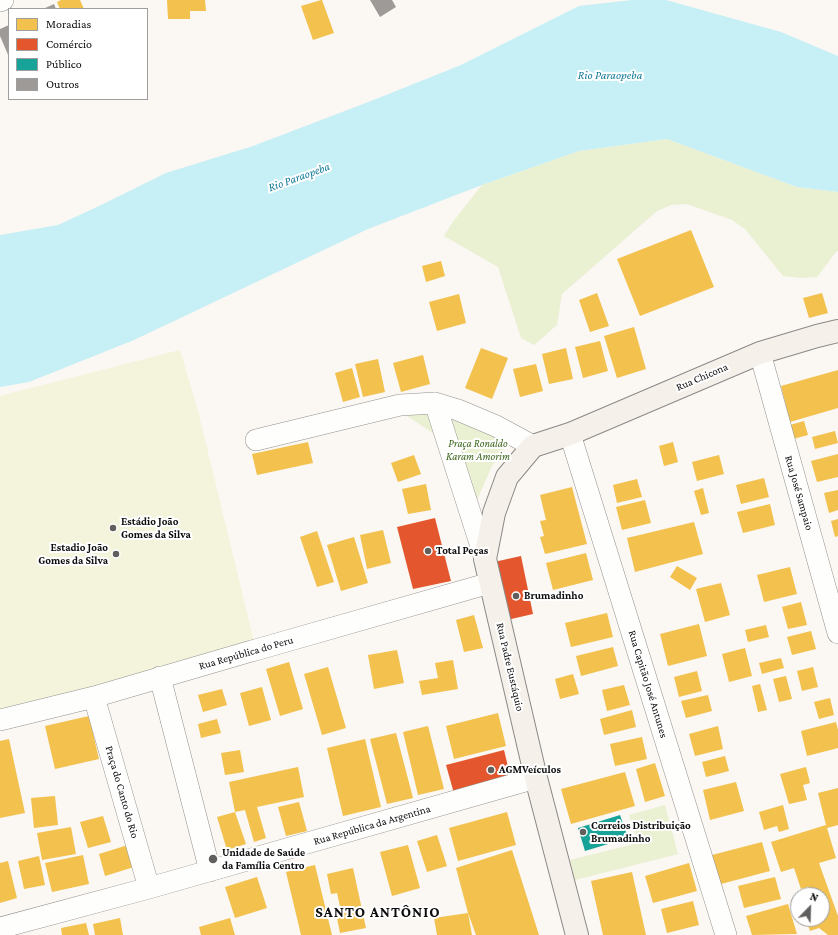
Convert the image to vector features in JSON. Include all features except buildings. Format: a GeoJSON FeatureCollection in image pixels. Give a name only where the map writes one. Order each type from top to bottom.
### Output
{"type":"FeatureCollection","features":[{"type":"Feature","properties":{"kind":"main road","name":"Rua Chicona"},"geometry":{"type":"LineString","coordinates":[[570,434],[760,353],[838,331]]}},
{"type":"Feature","properties":{"kind":"main road"},"geometry":{"type":"LineString","coordinates":[[533,446],[570,434]]}},
{"type":"Feature","properties":{"kind":"main road","name":"Rua Padre Eustáquio"},"geometry":{"type":"LineString","coordinates":[[533,446],[505,481],[494,513],[485,559],[536,778],[577,935]]}},
{"type":"Feature","properties":{"kind":"street","name":"Rua José Sampaio"},"geometry":{"type":"LineString","coordinates":[[760,353],[838,633]]}},
{"type":"Feature","properties":{"kind":"street"},"geometry":{"type":"LineString","coordinates":[[256,440],[400,405],[435,403],[458,410],[496,426],[533,446]]}},
{"type":"Feature","properties":{"kind":"street"},"geometry":{"type":"LineString","coordinates":[[435,403],[485,559]]}},
{"type":"Feature","properties":{"kind":"street","name":"Rua Capitão José Antunes"},"geometry":{"type":"LineString","coordinates":[[570,434],[726,935]]}},
{"type":"Feature","properties":{"kind":"street","name":"Rua República do Peru"},"geometry":{"type":"LineString","coordinates":[[0,720],[94,697],[490,583]]}},
{"type":"Feature","properties":{"kind":"street"},"geometry":{"type":"LineString","coordinates":[[160,677],[210,871]]}},
{"type":"Feature","properties":{"kind":"street","name":"Praça do Canto do Rio"},"geometry":{"type":"LineString","coordinates":[[94,697],[149,888]]}},
{"type":"Feature","properties":{"kind":"street","name":"Rua República da Argentina"},"geometry":{"type":"LineString","coordinates":[[0,928],[210,871],[536,778]]}},
{"type":"Feature","properties":{"kind":"green space"},"geometry":{"type":"Polygon","coordinates":[[[667,139],[797,187],[838,192],[838,251],[817,277],[801,278],[783,276],[745,229],[732,220],[687,204],[671,205],[657,211],[562,294],[557,325],[534,345],[521,338],[498,267],[444,236],[452,223],[482,185],[579,151],[667,139]]]}},
{"type":"Feature","properties":{"kind":"green space","name":"Estadio João Gomes da Silva"},"geometry":{"type":"Polygon","coordinates":[[[180,350],[198,411],[255,646],[0,712],[0,396],[180,350]]]}},
{"type":"Feature","properties":{"kind":"green space","name":"Praça Ronaldo Karam Amorim"},"geometry":{"type":"Polygon","coordinates":[[[433,406],[443,440],[397,409],[433,406]]]}},
{"type":"Feature","properties":{"kind":"green space","name":"Praça Ronaldo Karam Amorim"},"geometry":{"type":"Polygon","coordinates":[[[444,414],[510,440],[492,466],[474,507],[444,414]]]}},
{"type":"Feature","properties":{"kind":"green space"},"geometry":{"type":"Polygon","coordinates":[[[665,805],[678,854],[575,880],[570,860],[638,843],[629,815],[665,805]]]}},
{"type":"Feature","properties":{"kind":"water","name":"Rio Paraopeba"},"geometry":{"type":"Polygon","coordinates":[[[632,0],[666,0],[781,32],[838,56],[838,192],[797,187],[667,139],[579,151],[482,185],[368,229],[134,340],[29,382],[0,387],[0,235],[58,225],[166,173],[253,146],[461,65],[579,6],[632,0]]]}},
{"type":"Feature","properties":{"kind":"place","name":"Estádio João Gomes da Silva"},"geometry":{"type":"Point","coordinates":[113,528]}},
{"type":"Feature","properties":{"kind":"place","name":"Total Peças"},"geometry":{"type":"Point","coordinates":[428,551]}},
{"type":"Feature","properties":{"kind":"place","name":"Estadio João Gomes da Silva"},"geometry":{"type":"Point","coordinates":[116,554]}},
{"type":"Feature","properties":{"kind":"place","name":"Brumadinho"},"geometry":{"type":"Point","coordinates":[516,596]}},
{"type":"Feature","properties":{"kind":"place","name":"AGMVeículos"},"geometry":{"type":"Point","coordinates":[491,770]}},
{"type":"Feature","properties":{"kind":"place","name":"Correios Distribuição Brumadinho"},"geometry":{"type":"Point","coordinates":[583,832]}},
{"type":"Feature","properties":{"kind":"place","name":"Unidade de Saúde da Família Centro"},"geometry":{"type":"Point","coordinates":[213,859]}},
{"type":"Feature","properties":{"kind":"district","name":"SANTO ANTÔNIO"},"geometry":{"type":"Point","coordinates":[378,912]}}]}
